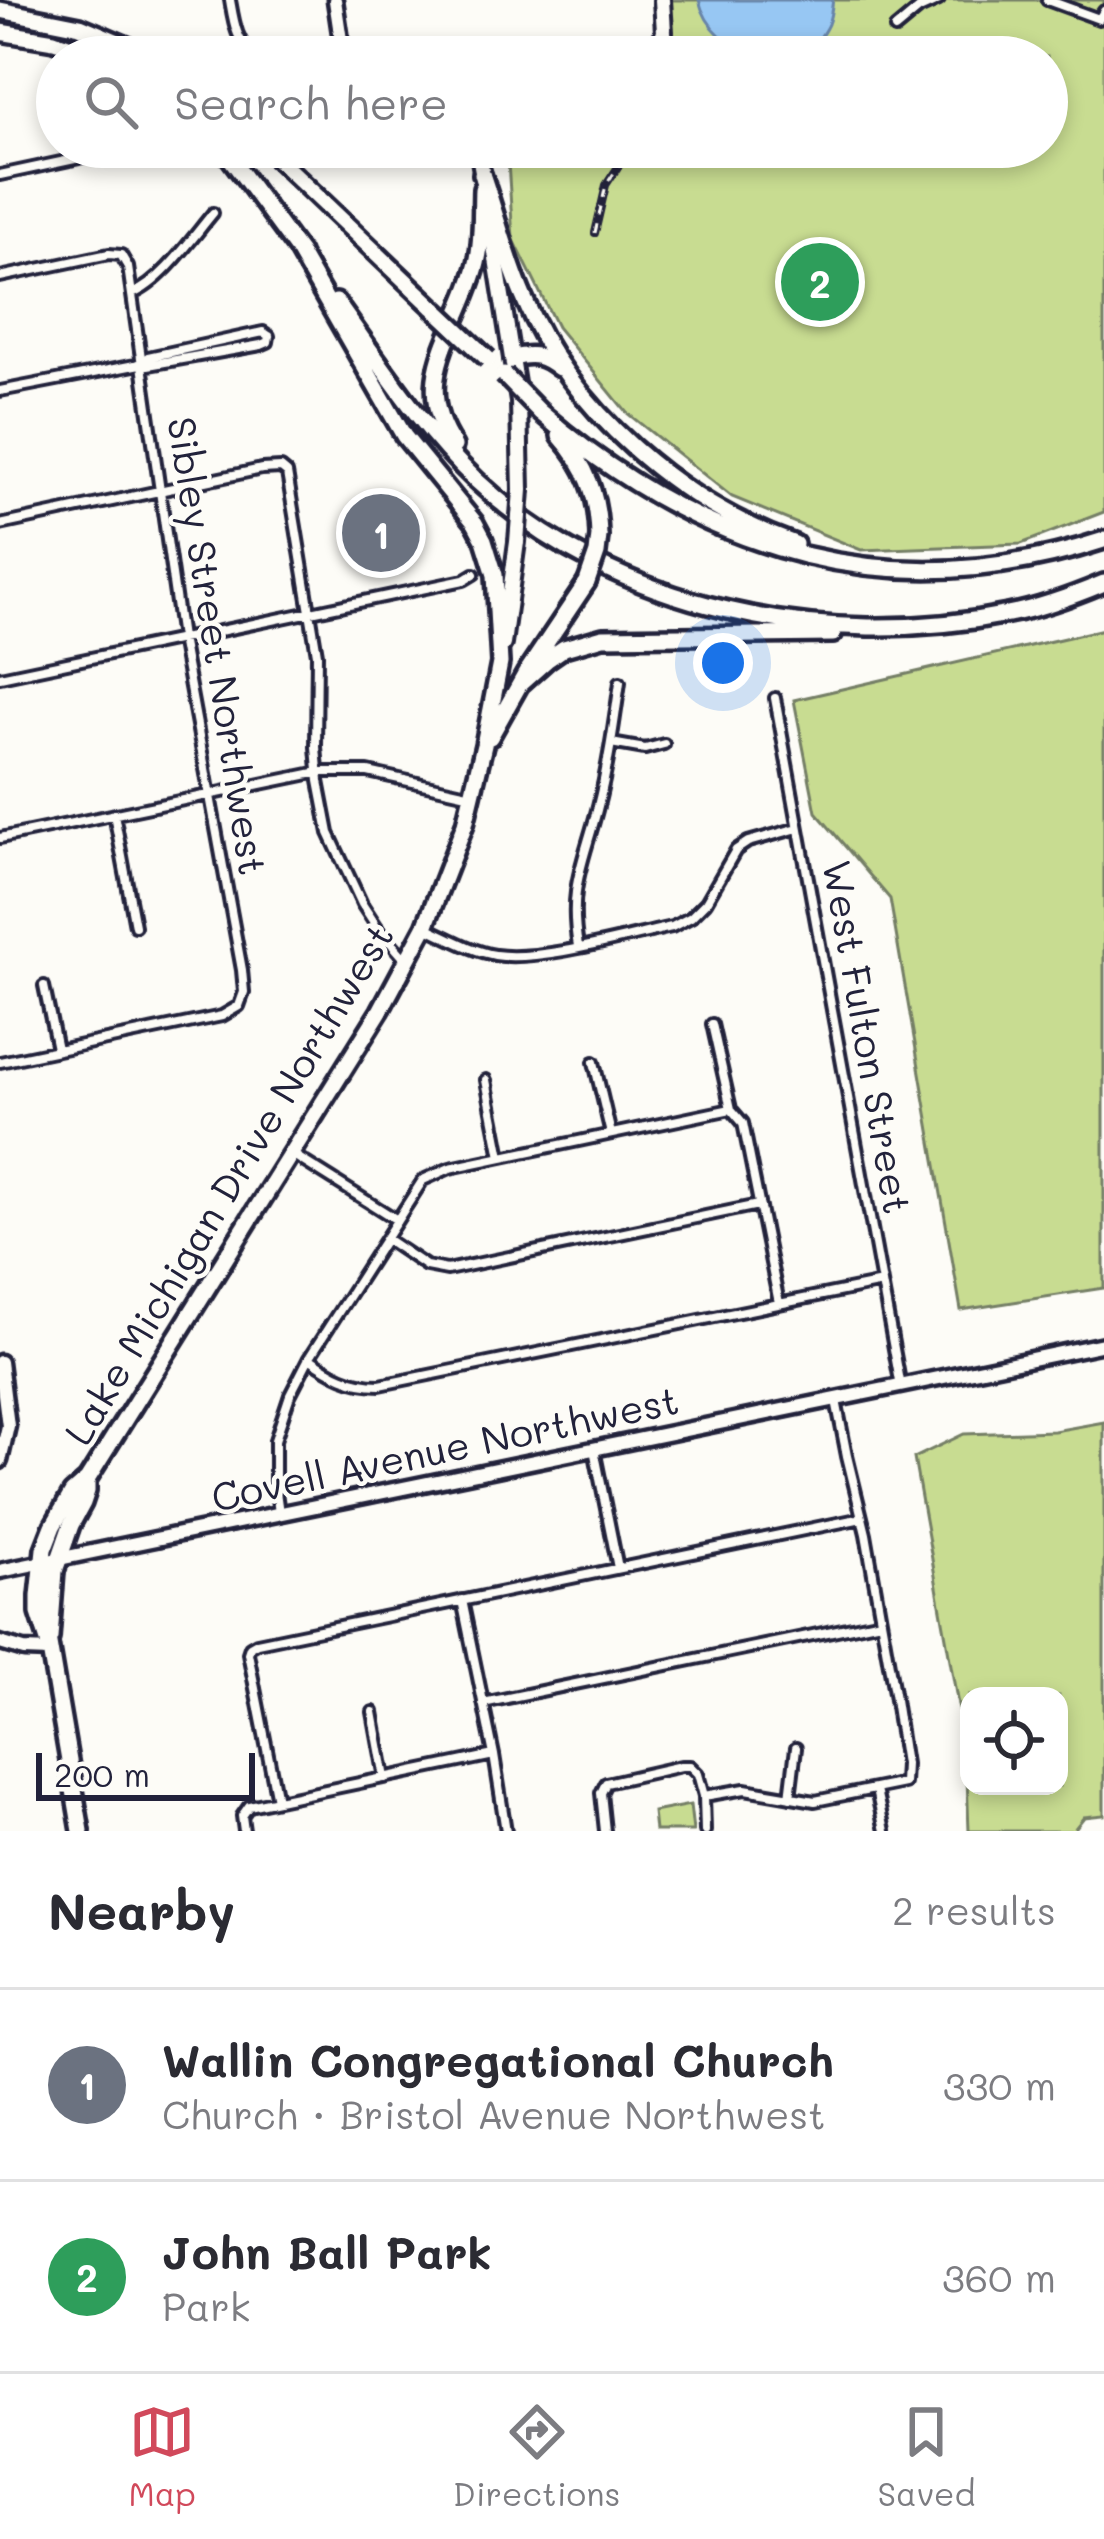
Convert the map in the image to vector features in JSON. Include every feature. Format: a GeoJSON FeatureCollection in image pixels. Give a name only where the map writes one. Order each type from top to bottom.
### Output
{"type":"FeatureCollection","features":[{"type":"Feature","properties":{"kind":"highway"},"geometry":{"type":"LineString","coordinates":[[0,10],[108,36]]}},
{"type":"Feature","properties":{"kind":"highway"},"geometry":{"type":"LineString","coordinates":[[0,32],[36,38]]}},
{"type":"Feature","properties":{"kind":"highway"},"geometry":{"type":"LineString","coordinates":[[237,168],[456,460],[529,524],[581,555],[716,607],[833,625],[934,625],[1011,614],[1104,583]]}},
{"type":"Feature","properties":{"kind":"highway"},"geometry":{"type":"LineString","coordinates":[[288,168],[542,414],[591,482],[599,536],[587,582],[484,746]]}},
{"type":"Feature","properties":{"kind":"highway"},"geometry":{"type":"LineString","coordinates":[[482,174],[477,263],[441,350],[435,394],[442,428],[451,443],[502,502]]}},
{"type":"Feature","properties":{"kind":"highway"},"geometry":{"type":"LineString","coordinates":[[482,174],[521,293],[544,340],[605,419],[646,459],[726,513],[855,564]]}},
{"type":"Feature","properties":{"kind":"highway"},"geometry":{"type":"LineString","coordinates":[[297,249],[404,436],[465,508],[484,540],[495,575],[500,663]]}},
{"type":"Feature","properties":{"kind":"highway"},"geometry":{"type":"LineString","coordinates":[[513,358],[543,356],[570,378]]}},
{"type":"Feature","properties":{"kind":"highway"},"geometry":{"type":"LineString","coordinates":[[542,414],[627,479],[696,518],[814,558],[903,569],[984,567],[1104,540]]}},
{"type":"Feature","properties":{"kind":"highway"},"geometry":{"type":"LineString","coordinates":[[520,684],[564,648],[603,637],[908,632],[934,625]]}},
{"type":"Feature","properties":{"kind":"highway","name":"Lake Michigan Drive Northwest"},"geometry":{"type":"LineString","coordinates":[[81,1831],[50,1646],[39,1613],[51,1561],[46,1543],[62,1509],[87,1480],[407,961],[450,867],[473,795],[500,663]]}},
{"type":"Feature","properties":{"kind":"main road"},"geometry":{"type":"LineString","coordinates":[[662,0],[662,36]]}},
{"type":"Feature","properties":{"kind":"main road","name":"Lake Michigan Drive Northwest"},"geometry":{"type":"LineString","coordinates":[[482,168],[519,402],[521,490],[500,663]]}},
{"type":"Feature","properties":{"kind":"street"},"geometry":{"type":"LineString","coordinates":[[230,0],[238,36]]}},
{"type":"Feature","properties":{"kind":"street"},"geometry":{"type":"LineString","coordinates":[[335,0],[340,36]]}},
{"type":"Feature","properties":{"kind":"street"},"geometry":{"type":"LineString","coordinates":[[895,29],[939,0]]}},
{"type":"Feature","properties":{"kind":"street"},"geometry":{"type":"LineString","coordinates":[[1047,0],[1102,17]]}},
{"type":"Feature","properties":{"kind":"street"},"geometry":{"type":"LineString","coordinates":[[0,175],[36,167]]}},
{"type":"Feature","properties":{"kind":"street"},"geometry":{"type":"LineString","coordinates":[[132,294],[144,289],[213,213]]}},
{"type":"Feature","properties":{"kind":"street","name":"Sibley Street Northwest"},"geometry":{"type":"LineString","coordinates":[[0,277],[109,254],[124,258],[181,638],[244,992],[239,1006],[222,1016],[57,1050]]}},
{"type":"Feature","properties":{"kind":"street"},"geometry":{"type":"LineString","coordinates":[[0,392],[262,345],[269,336]]}},
{"type":"Feature","properties":{"kind":"street"},"geometry":{"type":"LineString","coordinates":[[0,525],[281,468],[290,478],[311,612],[318,682],[316,746],[329,833],[376,927],[407,961]]}},
{"type":"Feature","properties":{"kind":"street"},"geometry":{"type":"LineString","coordinates":[[0,677],[464,580],[474,574]]}},
{"type":"Feature","properties":{"kind":"street"},"geometry":{"type":"LineString","coordinates":[[578,946],[573,898],[596,813],[620,682]]}},
{"type":"Feature","properties":{"kind":"street","name":"West Fulton Street"},"geometry":{"type":"LineString","coordinates":[[776,698],[901,1387]]}},
{"type":"Feature","properties":{"kind":"street"},"geometry":{"type":"LineString","coordinates":[[611,742],[645,749],[664,744]]}},
{"type":"Feature","properties":{"kind":"street"},"geometry":{"type":"LineString","coordinates":[[0,838],[319,772],[368,772],[473,795]]}},
{"type":"Feature","properties":{"kind":"street"},"geometry":{"type":"LineString","coordinates":[[114,814],[135,926]]}},
{"type":"Feature","properties":{"kind":"street"},"geometry":{"type":"LineString","coordinates":[[425,926],[499,956],[543,954],[672,927],[706,902],[736,850],[748,842],[798,829]]}},
{"type":"Feature","properties":{"kind":"street"},"geometry":{"type":"LineString","coordinates":[[0,1062],[57,1050],[44,986]]}},
{"type":"Feature","properties":{"kind":"street"},"geometry":{"type":"LineString","coordinates":[[712,1024],[731,1109],[743,1123],[779,1303]]}},
{"type":"Feature","properties":{"kind":"street"},"geometry":{"type":"LineString","coordinates":[[594,1062],[611,1134]]}},
{"type":"Feature","properties":{"kind":"street"},"geometry":{"type":"LineString","coordinates":[[486,1080],[501,1157]]}},
{"type":"Feature","properties":{"kind":"street"},"geometry":{"type":"LineString","coordinates":[[280,1514],[275,1440],[290,1395],[423,1180],[437,1171],[731,1109]]}},
{"type":"Feature","properties":{"kind":"street"},"geometry":{"type":"LineString","coordinates":[[292,1154],[397,1220]]}},
{"type":"Feature","properties":{"kind":"street"},"geometry":{"type":"LineString","coordinates":[[386,1239],[426,1266],[447,1270],[758,1205]]}},
{"type":"Feature","properties":{"kind":"street"},"geometry":{"type":"LineString","coordinates":[[309,1358],[344,1379],[380,1385],[882,1283]]}},
{"type":"Feature","properties":{"kind":"street","name":"Covell Avenue Northwest"},"geometry":{"type":"LineString","coordinates":[[0,1571],[1104,1344]]}},
{"type":"Feature","properties":{"kind":"street"},"geometry":{"type":"LineString","coordinates":[[0,1361],[8,1426],[0,1461]]}},
{"type":"Feature","properties":{"kind":"street"},"geometry":{"type":"LineString","coordinates":[[704,1796],[745,1790],[814,1801],[904,1783],[905,1764],[881,1621],[836,1400]]}},
{"type":"Feature","properties":{"kind":"street"},"geometry":{"type":"LineString","coordinates":[[594,1449],[618,1568]]}},
{"type":"Feature","properties":{"kind":"street"},"geometry":{"type":"LineString","coordinates":[[278,1799],[250,1647],[277,1637],[862,1518]]}},
{"type":"Feature","properties":{"kind":"street"},"geometry":{"type":"LineString","coordinates":[[462,1600],[506,1831]]}},
{"type":"Feature","properties":{"kind":"street"},"geometry":{"type":"LineString","coordinates":[[483,1703],[881,1621]]}},
{"type":"Feature","properties":{"kind":"street"},"geometry":{"type":"LineString","coordinates":[[0,1643],[24,1650],[50,1646]]}},
{"type":"Feature","properties":{"kind":"street"},"geometry":{"type":"LineString","coordinates":[[373,1712],[385,1778]]}},
{"type":"Feature","properties":{"kind":"street"},"geometry":{"type":"LineString","coordinates":[[790,1797],[796,1748]]}},
{"type":"Feature","properties":{"kind":"street"},"geometry":{"type":"LineString","coordinates":[[244,1831],[245,1809],[494,1755]]}},
{"type":"Feature","properties":{"kind":"street"},"geometry":{"type":"LineString","coordinates":[[605,1831],[602,1786],[690,1766],[698,1774],[704,1796],[705,1831]]}},
{"type":"Feature","properties":{"kind":"street"},"geometry":{"type":"LineString","coordinates":[[876,1790],[885,1831]]}},
{"type":"Feature","properties":{"kind":"green space"},"geometry":{"type":"Polygon","coordinates":[[[662,0],[1104,0],[1104,512],[1021,544],[861,550],[732,497],[627,413],[557,327],[513,238],[508,168],[1068,168],[1068,36],[657,36],[662,0]]]}},
{"type":"Feature","properties":{"kind":"green space"},"geometry":{"type":"Polygon","coordinates":[[[1104,629],[1104,1288],[961,1310],[890,899],[816,812],[794,700],[1104,629]]]}},
{"type":"Feature","properties":{"kind":"green space"},"geometry":{"type":"Polygon","coordinates":[[[1104,1422],[1104,1815],[1084,1817],[1073,1831],[969,1831],[968,1795],[1068,1795],[1068,1687],[960,1687],[960,1716],[914,1458],[964,1434],[1054,1431],[1104,1422]]]}},
{"type":"Feature","properties":{"kind":"green space"},"geometry":{"type":"Polygon","coordinates":[[[690,1805],[693,1831],[655,1831],[653,1812],[690,1805]]]}},
{"type":"Feature","properties":{"kind":"water"},"geometry":{"type":"Polygon","coordinates":[[[699,0],[833,0],[828,25],[819,36],[721,36],[699,0]]]}},
{"type":"Feature","properties":{"kind":"railway"},"geometry":{"type":"LineString","coordinates":[[595,233],[606,185],[617,168]]}},
{"type":"Feature","properties":{"kind":"place","name":"John Ball Park"},"geometry":{"type":"Point","coordinates":[820,282]}},
{"type":"Feature","properties":{"kind":"place","name":"Wallin Congregational Church"},"geometry":{"type":"Point","coordinates":[381,533]}}]}
